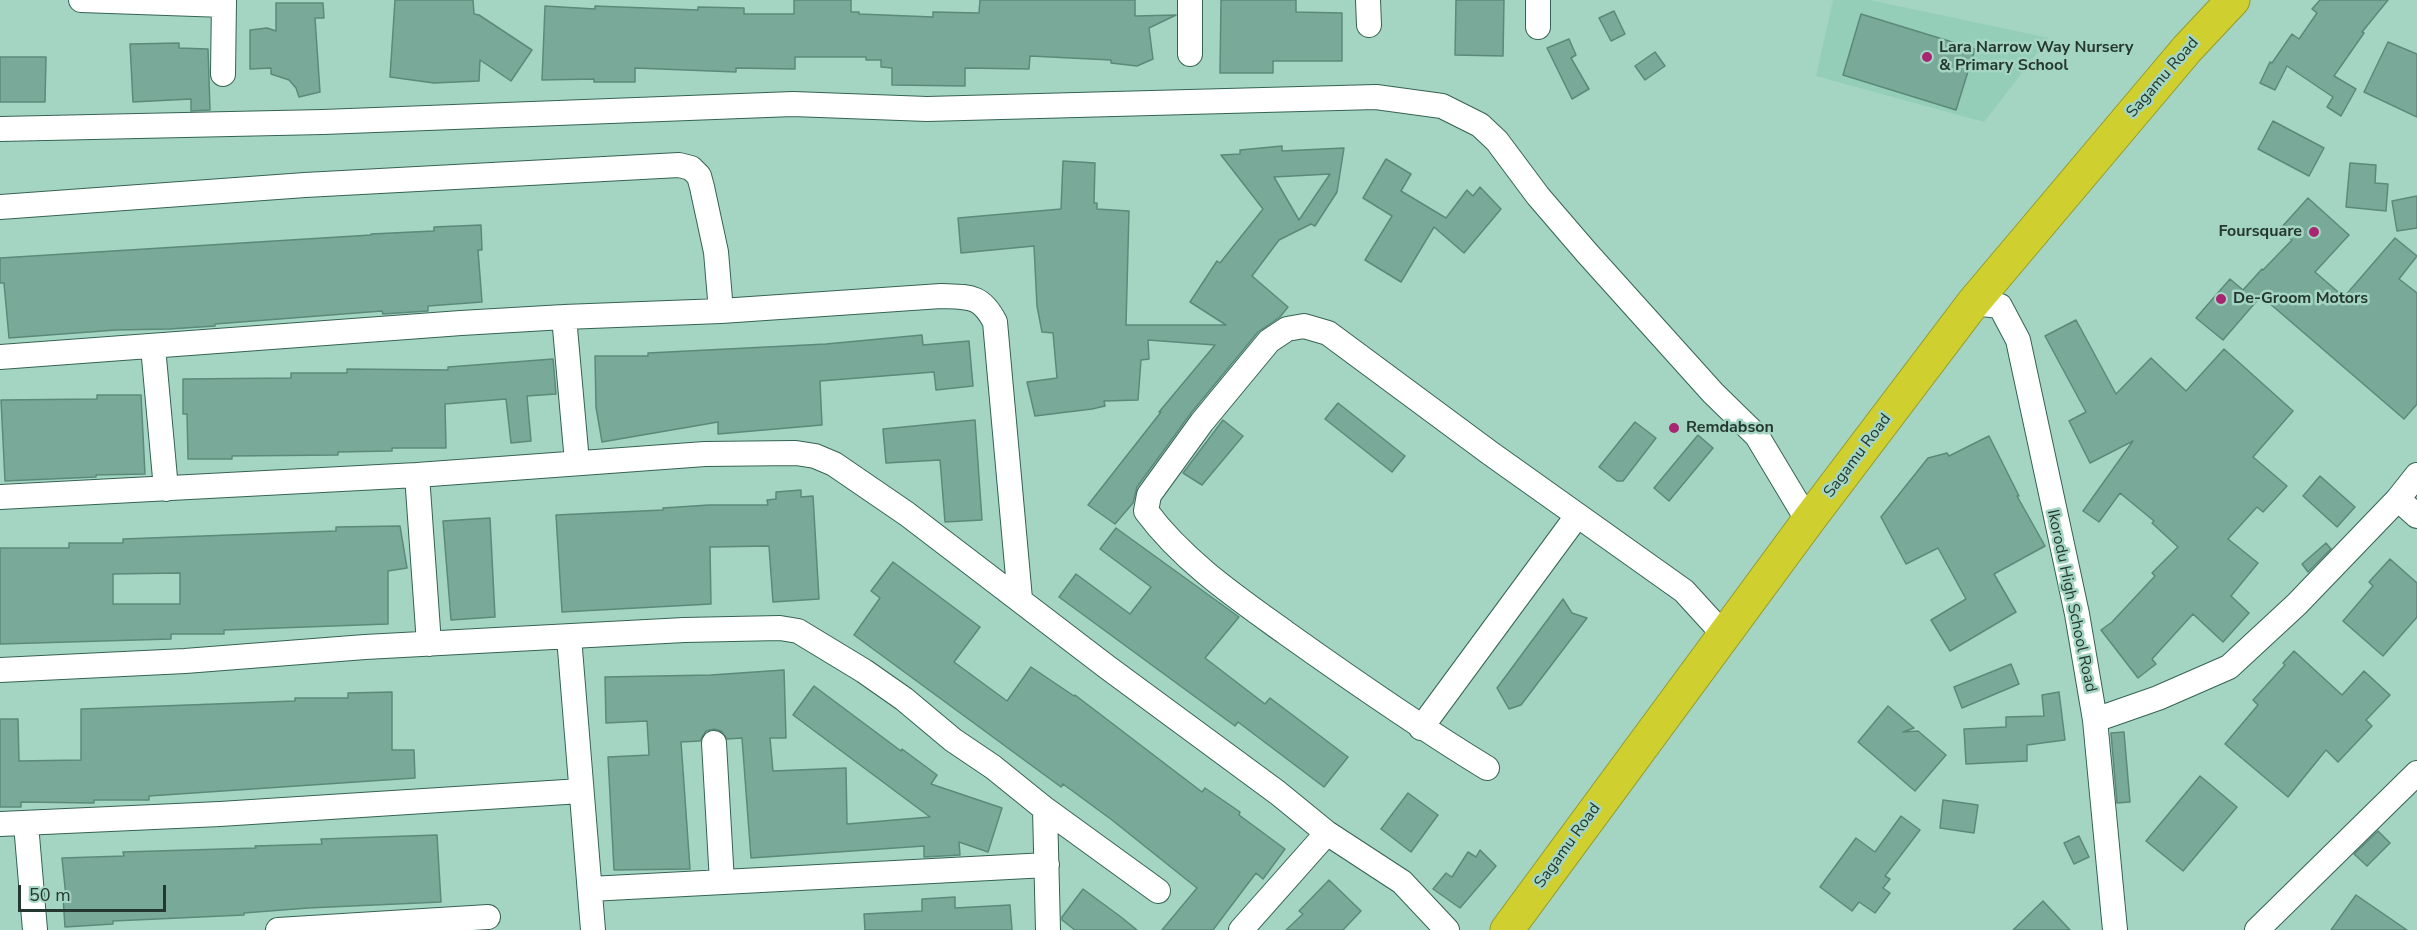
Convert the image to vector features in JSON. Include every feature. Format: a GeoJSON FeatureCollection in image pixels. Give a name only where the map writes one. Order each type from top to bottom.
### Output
{"type":"FeatureCollection","features":[{"type":"Feature","properties":{"kind":"highway","name":"Sagamu Road"},"geometry":{"type":"LineString","coordinates":[[1507,930],[1808,521],[1973,303],[2187,49],[2233,0]]}},
{"type":"Feature","properties":{"kind":"street"},"geometry":{"type":"LineString","coordinates":[[81,0],[224,2],[223,74]]}},
{"type":"Feature","properties":{"kind":"street"},"geometry":{"type":"LineString","coordinates":[[1190,0],[1190,54]]}},
{"type":"Feature","properties":{"kind":"street"},"geometry":{"type":"LineString","coordinates":[[1368,0],[1368,25]]}},
{"type":"Feature","properties":{"kind":"street"},"geometry":{"type":"LineString","coordinates":[[1538,0],[1538,27]]}},
{"type":"Feature","properties":{"kind":"street"},"geometry":{"type":"LineString","coordinates":[[0,129],[322,122],[793,104],[927,109],[1376,97],[1442,106],[1480,125],[1497,141],[1538,196],[1587,253],[1698,376],[1757,436],[1808,521]]}},
{"type":"Feature","properties":{"kind":"street"},"geometry":{"type":"LineString","coordinates":[[0,207],[305,184],[679,165],[691,168],[699,176],[716,252],[721,311]]}},
{"type":"Feature","properties":{"kind":"street"},"geometry":{"type":"LineString","coordinates":[[0,357],[564,316],[721,311],[941,296],[967,297],[986,306],[995,322],[1020,599]]}},
{"type":"Feature","properties":{"kind":"street","name":"Ikorodu High School Road"},"geometry":{"type":"LineString","coordinates":[[1973,303],[2000,306],[2018,340],[2077,614],[2095,720],[2115,930]]}},
{"type":"Feature","properties":{"kind":"street"},"geometry":{"type":"LineString","coordinates":[[564,316],[577,462]]}},
{"type":"Feature","properties":{"kind":"street"},"geometry":{"type":"LineString","coordinates":[[1487,768],[1420,728],[1239,599],[1178,549],[1146,511],[1149,495],[1195,431],[1269,340],[1287,329],[1304,326],[1328,333],[1577,516],[1684,591],[1725,636]]}},
{"type":"Feature","properties":{"kind":"street"},"geometry":{"type":"LineString","coordinates":[[153,347],[166,489]]}},
{"type":"Feature","properties":{"kind":"street"},"geometry":{"type":"LineString","coordinates":[[0,497],[417,475],[577,462],[759,453],[796,453],[815,456],[834,464],[908,514],[1107,667],[1278,793],[1327,833],[1402,882],[1447,930]]}},
{"type":"Feature","properties":{"kind":"street"},"geometry":{"type":"LineString","coordinates":[[417,475],[429,644]]}},
{"type":"Feature","properties":{"kind":"street"},"geometry":{"type":"LineString","coordinates":[[2095,720],[2158,698],[2229,668],[2298,604],[2398,499],[2417,475]]}},
{"type":"Feature","properties":{"kind":"street"},"geometry":{"type":"LineString","coordinates":[[2398,499],[2417,516]]}},
{"type":"Feature","properties":{"kind":"street"},"geometry":{"type":"LineString","coordinates":[[1420,728],[1577,516]]}},
{"type":"Feature","properties":{"kind":"street"},"geometry":{"type":"LineString","coordinates":[[0,670],[185,661],[429,644],[731,629],[780,628],[798,631],[864,671],[904,699],[953,740],[993,767],[1045,809],[1158,891]]}},
{"type":"Feature","properties":{"kind":"street"},"geometry":{"type":"LineString","coordinates":[[569,637],[593,930]]}},
{"type":"Feature","properties":{"kind":"street"},"geometry":{"type":"LineString","coordinates":[[714,743],[722,882]]}},
{"type":"Feature","properties":{"kind":"street"},"geometry":{"type":"LineString","coordinates":[[2257,930],[2417,772]]}},
{"type":"Feature","properties":{"kind":"street"},"geometry":{"type":"LineString","coordinates":[[0,824],[298,809],[581,791]]}},
{"type":"Feature","properties":{"kind":"street"},"geometry":{"type":"LineString","coordinates":[[1045,809],[1048,930]]}},
{"type":"Feature","properties":{"kind":"street"},"geometry":{"type":"LineString","coordinates":[[26,824],[35,930]]}},
{"type":"Feature","properties":{"kind":"street"},"geometry":{"type":"LineString","coordinates":[[1241,930],[1327,833]]}},
{"type":"Feature","properties":{"kind":"street"},"geometry":{"type":"LineString","coordinates":[[590,889],[1047,865]]}},
{"type":"Feature","properties":{"kind":"street"},"geometry":{"type":"LineString","coordinates":[[278,930],[488,917]]}},
{"type":"Feature","properties":{"kind":"shaded area","name":"Lara Narrow Way Nursery & Primary School"},"geometry":{"type":"Polygon","coordinates":[[[1833,0],[1870,0],[2049,38],[1984,122],[1816,76],[1833,0]]]}},
{"type":"Feature","properties":{"kind":"building"},"geometry":{"type":"Polygon","coordinates":[[[395,0],[473,0],[474,14],[532,50],[511,81],[480,60],[479,81],[434,83],[390,77],[395,0]]]}},
{"type":"Feature","properties":{"kind":"building"},"geometry":{"type":"Polygon","coordinates":[[[794,0],[851,0],[851,12],[859,12],[859,14],[933,17],[933,12],[979,13],[980,0],[1135,0],[1135,16],[1176,15],[1149,28],[1153,59],[1137,66],[1111,63],[1111,60],[1030,56],[1029,69],[965,68],[965,86],[892,85],[892,68],[881,67],[881,60],[866,60],[866,57],[795,57],[795,69],[736,68],[736,72],[635,68],[635,82],[594,82],[594,79],[542,80],[545,6],[595,9],[595,6],[698,10],[698,7],[744,8],[744,14],[794,14],[794,0]]]}},
{"type":"Feature","properties":{"kind":"building"},"geometry":{"type":"Polygon","coordinates":[[[1221,0],[1296,0],[1296,12],[1342,13],[1342,61],[1273,61],[1273,73],[1220,73],[1221,0]]]}},
{"type":"Feature","properties":{"kind":"building"},"geometry":{"type":"Polygon","coordinates":[[[1456,0],[1504,0],[1503,56],[1455,55],[1456,0]]]}},
{"type":"Feature","properties":{"kind":"building"},"geometry":{"type":"Polygon","coordinates":[[[2320,0],[2388,0],[2362,32],[2364,33],[2334,76],[2356,89],[2341,116],[2327,107],[2333,97],[2287,66],[2275,90],[2260,83],[2270,62],[2272,63],[2292,34],[2299,39],[2317,13],[2312,9],[2320,0]]]}},
{"type":"Feature","properties":{"kind":"building"},"geometry":{"type":"Polygon","coordinates":[[[276,3],[323,3],[324,18],[315,18],[320,92],[299,97],[296,88],[289,80],[271,74],[271,68],[250,69],[250,30],[267,28],[276,31],[276,3]]]}},
{"type":"Feature","properties":{"kind":"building"},"geometry":{"type":"Polygon","coordinates":[[[1614,11],[1625,34],[1611,41],[1599,18],[1614,11]]]}},
{"type":"Feature","properties":{"kind":"building"},"geometry":{"type":"Polygon","coordinates":[[[1861,14],[1975,49],[1956,110],[1843,75],[1861,14]]]}},
{"type":"Feature","properties":{"kind":"building"},"geometry":{"type":"Polygon","coordinates":[[[1569,39],[1576,55],[1571,58],[1589,89],[1572,99],[1547,48],[1569,39]]]}},
{"type":"Feature","properties":{"kind":"building"},"geometry":{"type":"Polygon","coordinates":[[[2388,42],[2417,54],[2417,117],[2364,92],[2388,42]]]}},
{"type":"Feature","properties":{"kind":"building"},"geometry":{"type":"Polygon","coordinates":[[[179,43],[179,48],[208,49],[210,110],[191,111],[191,99],[133,102],[130,44],[179,43]]]}},
{"type":"Feature","properties":{"kind":"building"},"geometry":{"type":"Polygon","coordinates":[[[1655,52],[1665,66],[1645,80],[1635,66],[1655,52]]]}},
{"type":"Feature","properties":{"kind":"building"},"geometry":{"type":"Polygon","coordinates":[[[0,57],[46,57],[45,102],[0,102],[0,57]]]}},
{"type":"Feature","properties":{"kind":"building"},"geometry":{"type":"Polygon","coordinates":[[[2273,121],[2324,148],[2309,176],[2258,149],[2273,121]]]}},
{"type":"Feature","properties":{"kind":"building"},"geometry":{"type":"Polygon","coordinates":[[[1282,146],[1282,151],[1344,148],[1337,192],[1315,226],[1311,224],[1279,240],[1252,276],[1288,307],[1280,317],[1258,332],[1191,413],[1137,487],[1133,503],[1115,524],[1088,505],[1161,412],[1159,412],[1215,345],[1148,340],[1149,359],[1141,360],[1138,400],[1104,401],[1105,406],[1092,409],[1035,416],[1027,382],[1057,378],[1053,333],[1042,332],[1037,306],[1034,246],[961,253],[958,218],[1061,209],[1063,161],[1095,163],[1094,203],[1097,203],[1097,209],[1129,211],[1126,325],[1226,325],[1190,302],[1217,261],[1220,263],[1263,209],[1221,155],[1240,154],[1240,150],[1282,146]],[[1330,174],[1274,177],[1299,220],[1330,174]]]}},
{"type":"Feature","properties":{"kind":"building"},"geometry":{"type":"Polygon","coordinates":[[[1386,159],[1411,174],[1401,191],[1446,218],[1467,190],[1473,196],[1480,187],[1501,209],[1464,253],[1434,227],[1401,282],[1365,260],[1392,216],[1363,198],[1386,159]]]}},
{"type":"Feature","properties":{"kind":"building"},"geometry":{"type":"Polygon","coordinates":[[[2350,163],[2376,165],[2375,183],[2388,184],[2386,211],[2346,207],[2350,163]]]}},
{"type":"Feature","properties":{"kind":"building"},"geometry":{"type":"Polygon","coordinates":[[[2417,196],[2417,228],[2397,231],[2392,201],[2417,196]]]}},
{"type":"Feature","properties":{"kind":"building"},"geometry":{"type":"Polygon","coordinates":[[[2308,198],[2349,235],[2315,272],[2344,297],[2395,238],[2417,256],[2399,279],[2417,293],[2417,404],[2404,419],[2261,296],[2223,340],[2196,318],[2230,279],[2243,290],[2292,240],[2280,229],[2308,198]]]}},
{"type":"Feature","properties":{"kind":"building"},"geometry":{"type":"Polygon","coordinates":[[[481,225],[482,250],[478,250],[482,302],[428,306],[428,311],[383,314],[382,311],[215,324],[215,326],[9,338],[4,283],[0,283],[0,258],[434,231],[434,227],[481,225]]]}},
{"type":"Feature","properties":{"kind":"building"},"geometry":{"type":"Polygon","coordinates":[[[2076,320],[2116,394],[2151,358],[2186,391],[2224,349],[2293,411],[2253,457],[2287,486],[2263,512],[2257,507],[2228,539],[2258,563],[2231,596],[2249,613],[2223,642],[2193,614],[2152,659],[2156,664],[2138,678],[2101,630],[2112,622],[2155,576],[2152,573],[2178,547],[2152,523],[2154,521],[2120,493],[2099,522],[2083,511],[2133,441],[2090,463],[2069,421],[2086,412],[2045,336],[2076,320]]]}},
{"type":"Feature","properties":{"kind":"building"},"geometry":{"type":"Polygon","coordinates":[[[922,335],[923,345],[969,341],[973,386],[936,390],[934,372],[820,381],[822,425],[718,434],[718,422],[602,442],[596,407],[595,356],[648,356],[648,353],[826,344],[922,335]]]}},
{"type":"Feature","properties":{"kind":"building"},"geometry":{"type":"Polygon","coordinates":[[[553,359],[556,394],[527,396],[531,441],[511,443],[506,399],[445,404],[446,448],[392,448],[392,451],[338,452],[338,455],[232,456],[232,459],[188,459],[187,414],[183,414],[183,379],[291,378],[291,373],[347,373],[347,369],[448,370],[448,367],[553,359]]]}},
{"type":"Feature","properties":{"kind":"building"},"geometry":{"type":"Polygon","coordinates":[[[97,395],[141,395],[145,474],[5,481],[1,400],[97,399],[97,395]]]}},
{"type":"Feature","properties":{"kind":"building"},"geometry":{"type":"Polygon","coordinates":[[[1338,403],[1405,456],[1392,472],[1325,419],[1338,403]]]}},
{"type":"Feature","properties":{"kind":"building"},"geometry":{"type":"Polygon","coordinates":[[[975,420],[982,520],[945,522],[940,460],[886,463],[883,429],[975,420]]]}},
{"type":"Feature","properties":{"kind":"building"},"geometry":{"type":"Polygon","coordinates":[[[1223,420],[1243,436],[1202,485],[1183,473],[1223,420]]]}},
{"type":"Feature","properties":{"kind":"building"},"geometry":{"type":"Polygon","coordinates":[[[1635,422],[1656,438],[1623,481],[1617,481],[1599,467],[1635,422]]]}},
{"type":"Feature","properties":{"kind":"building"},"geometry":{"type":"Polygon","coordinates":[[[1698,435],[1713,448],[1669,501],[1654,488],[1698,435]]]}},
{"type":"Feature","properties":{"kind":"building"},"geometry":{"type":"Polygon","coordinates":[[[1989,436],[2019,496],[2017,496],[2045,546],[1994,574],[2016,612],[1950,651],[1931,620],[1966,599],[1938,548],[1906,564],[1881,517],[1928,458],[1947,453],[1949,456],[1989,436]]]}},
{"type":"Feature","properties":{"kind":"building"},"geometry":{"type":"Polygon","coordinates":[[[2320,476],[2355,507],[2337,527],[2303,496],[2320,476]]]}},
{"type":"Feature","properties":{"kind":"building"},"geometry":{"type":"Polygon","coordinates":[[[801,490],[801,497],[813,496],[819,599],[773,602],[769,546],[710,547],[711,604],[562,612],[556,515],[663,510],[663,508],[709,505],[768,505],[767,500],[776,499],[776,492],[801,490]]]}},
{"type":"Feature","properties":{"kind":"building"},"geometry":{"type":"Polygon","coordinates":[[[490,518],[495,617],[451,620],[443,521],[490,518]]]}},
{"type":"Feature","properties":{"kind":"building"},"geometry":{"type":"Polygon","coordinates":[[[400,526],[407,568],[388,571],[388,624],[224,630],[224,634],[171,634],[171,639],[0,644],[0,548],[69,548],[69,543],[123,543],[123,539],[336,531],[336,527],[400,526]],[[180,573],[113,574],[113,604],[180,604],[180,573]]]}},
{"type":"Feature","properties":{"kind":"building"},"geometry":{"type":"Polygon","coordinates":[[[1116,528],[1239,617],[1205,658],[1265,704],[1270,698],[1348,757],[1324,787],[1238,722],[1235,726],[1059,597],[1076,574],[1130,614],[1151,587],[1100,549],[1116,528]]]}},
{"type":"Feature","properties":{"kind":"building"},"geometry":{"type":"Polygon","coordinates":[[[2326,543],[2331,549],[2308,572],[2302,564],[2326,543]]]}},
{"type":"Feature","properties":{"kind":"building"},"geometry":{"type":"Polygon","coordinates":[[[2390,559],[2417,583],[2417,617],[2383,656],[2343,621],[2373,586],[2369,582],[2390,559]]]}},
{"type":"Feature","properties":{"kind":"building"},"geometry":{"type":"Polygon","coordinates":[[[893,562],[980,627],[954,662],[1007,701],[1031,667],[1075,695],[1202,792],[1205,788],[1240,812],[1239,815],[1285,849],[1263,879],[1256,873],[1213,930],[1162,930],[1197,888],[1112,820],[1063,784],[1061,787],[854,635],[880,598],[871,591],[893,562]]]}},
{"type":"Feature","properties":{"kind":"building"},"geometry":{"type":"Polygon","coordinates":[[[1563,599],[1572,613],[1587,618],[1521,705],[1509,709],[1497,688],[1563,599]]]}},
{"type":"Feature","properties":{"kind":"building"},"geometry":{"type":"Polygon","coordinates":[[[2294,651],[2342,695],[2364,671],[2390,695],[2366,720],[2372,726],[2338,762],[2326,750],[2288,797],[2225,744],[2258,705],[2253,700],[2285,665],[2283,663],[2294,651]]]}},
{"type":"Feature","properties":{"kind":"building"},"geometry":{"type":"Polygon","coordinates":[[[2011,664],[2019,684],[1962,708],[1954,687],[2011,664]]]}},
{"type":"Feature","properties":{"kind":"building"},"geometry":{"type":"Polygon","coordinates":[[[784,670],[786,738],[770,738],[773,771],[846,768],[847,824],[930,817],[793,715],[814,686],[937,775],[931,784],[1002,808],[988,852],[959,842],[960,855],[924,857],[924,846],[751,858],[742,738],[727,739],[721,731],[714,729],[706,731],[700,741],[681,742],[690,869],[614,870],[608,757],[649,755],[647,721],[606,723],[605,677],[711,675],[784,670]]]}},
{"type":"Feature","properties":{"kind":"building"},"geometry":{"type":"Polygon","coordinates":[[[392,692],[392,750],[414,750],[415,778],[149,796],[149,800],[94,800],[94,803],[21,802],[21,807],[0,807],[0,719],[18,719],[19,761],[81,760],[81,709],[295,701],[295,698],[348,698],[348,693],[392,692]]]}},
{"type":"Feature","properties":{"kind":"building"},"geometry":{"type":"Polygon","coordinates":[[[2059,692],[2065,740],[2027,745],[2027,761],[1966,764],[1964,729],[2006,727],[2006,717],[2044,716],[2042,695],[2059,692]]]}},
{"type":"Feature","properties":{"kind":"building"},"geometry":{"type":"Polygon","coordinates":[[[1888,706],[1914,728],[1903,732],[1918,731],[1946,755],[1915,791],[1858,742],[1888,706]]]}},
{"type":"Feature","properties":{"kind":"building"},"geometry":{"type":"Polygon","coordinates":[[[2124,732],[2130,802],[2117,803],[2111,733],[2124,732]]]}},
{"type":"Feature","properties":{"kind":"building"},"geometry":{"type":"Polygon","coordinates":[[[2200,776],[2237,807],[2183,871],[2146,841],[2200,776]]]}},
{"type":"Feature","properties":{"kind":"building"},"geometry":{"type":"Polygon","coordinates":[[[1408,793],[1438,815],[1411,852],[1381,829],[1408,793]]]}},
{"type":"Feature","properties":{"kind":"building"},"geometry":{"type":"Polygon","coordinates":[[[1943,800],[1978,805],[1974,833],[1940,828],[1943,800]]]}},
{"type":"Feature","properties":{"kind":"building"},"geometry":{"type":"Polygon","coordinates":[[[1901,816],[1920,830],[1885,876],[1890,879],[1883,888],[1890,893],[1875,913],[1859,902],[1852,911],[1820,887],[1856,838],[1875,852],[1901,816]]]}},
{"type":"Feature","properties":{"kind":"building"},"geometry":{"type":"Polygon","coordinates":[[[2378,831],[2390,843],[2367,866],[2354,854],[2378,831]]]}},
{"type":"Feature","properties":{"kind":"building"},"geometry":{"type":"Polygon","coordinates":[[[437,835],[441,902],[308,908],[244,913],[244,915],[113,921],[113,924],[65,927],[63,897],[66,897],[62,858],[124,856],[123,852],[322,844],[321,839],[437,835]]]}},
{"type":"Feature","properties":{"kind":"building"},"geometry":{"type":"Polygon","coordinates":[[[2079,836],[2089,857],[2074,864],[2064,843],[2079,836]]]}},
{"type":"Feature","properties":{"kind":"building"},"geometry":{"type":"Polygon","coordinates":[[[1480,850],[1496,866],[1460,908],[1433,889],[1446,873],[1452,877],[1468,852],[1476,857],[1480,850]]]}},
{"type":"Feature","properties":{"kind":"building"},"geometry":{"type":"Polygon","coordinates":[[[1329,880],[1361,911],[1343,930],[1286,930],[1303,914],[1299,911],[1329,880]]]}},
{"type":"Feature","properties":{"kind":"building"},"geometry":{"type":"Polygon","coordinates":[[[1083,889],[1137,930],[1075,930],[1062,920],[1062,917],[1083,889]]]}},
{"type":"Feature","properties":{"kind":"building"},"geometry":{"type":"Polygon","coordinates":[[[2356,895],[2407,930],[2331,930],[2356,895]]]}},
{"type":"Feature","properties":{"kind":"building"},"geometry":{"type":"Polygon","coordinates":[[[955,897],[955,908],[1010,905],[1012,930],[865,930],[864,914],[922,911],[922,899],[955,897]]]}},
{"type":"Feature","properties":{"kind":"building"},"geometry":{"type":"Polygon","coordinates":[[[2043,901],[2070,930],[2013,930],[2043,901]]]}},
{"type":"Feature","properties":{"kind":"place","name":"Lara Narrow Way Nursery & Primary School"},"geometry":{"type":"Point","coordinates":[1927,57]}},
{"type":"Feature","properties":{"kind":"place","name":"Foursquare"},"geometry":{"type":"Point","coordinates":[2314,232]}},
{"type":"Feature","properties":{"kind":"place","name":"De-Groom Motors"},"geometry":{"type":"Point","coordinates":[2221,299]}},
{"type":"Feature","properties":{"kind":"place","name":"Remdabson"},"geometry":{"type":"Point","coordinates":[1674,428]}}]}
